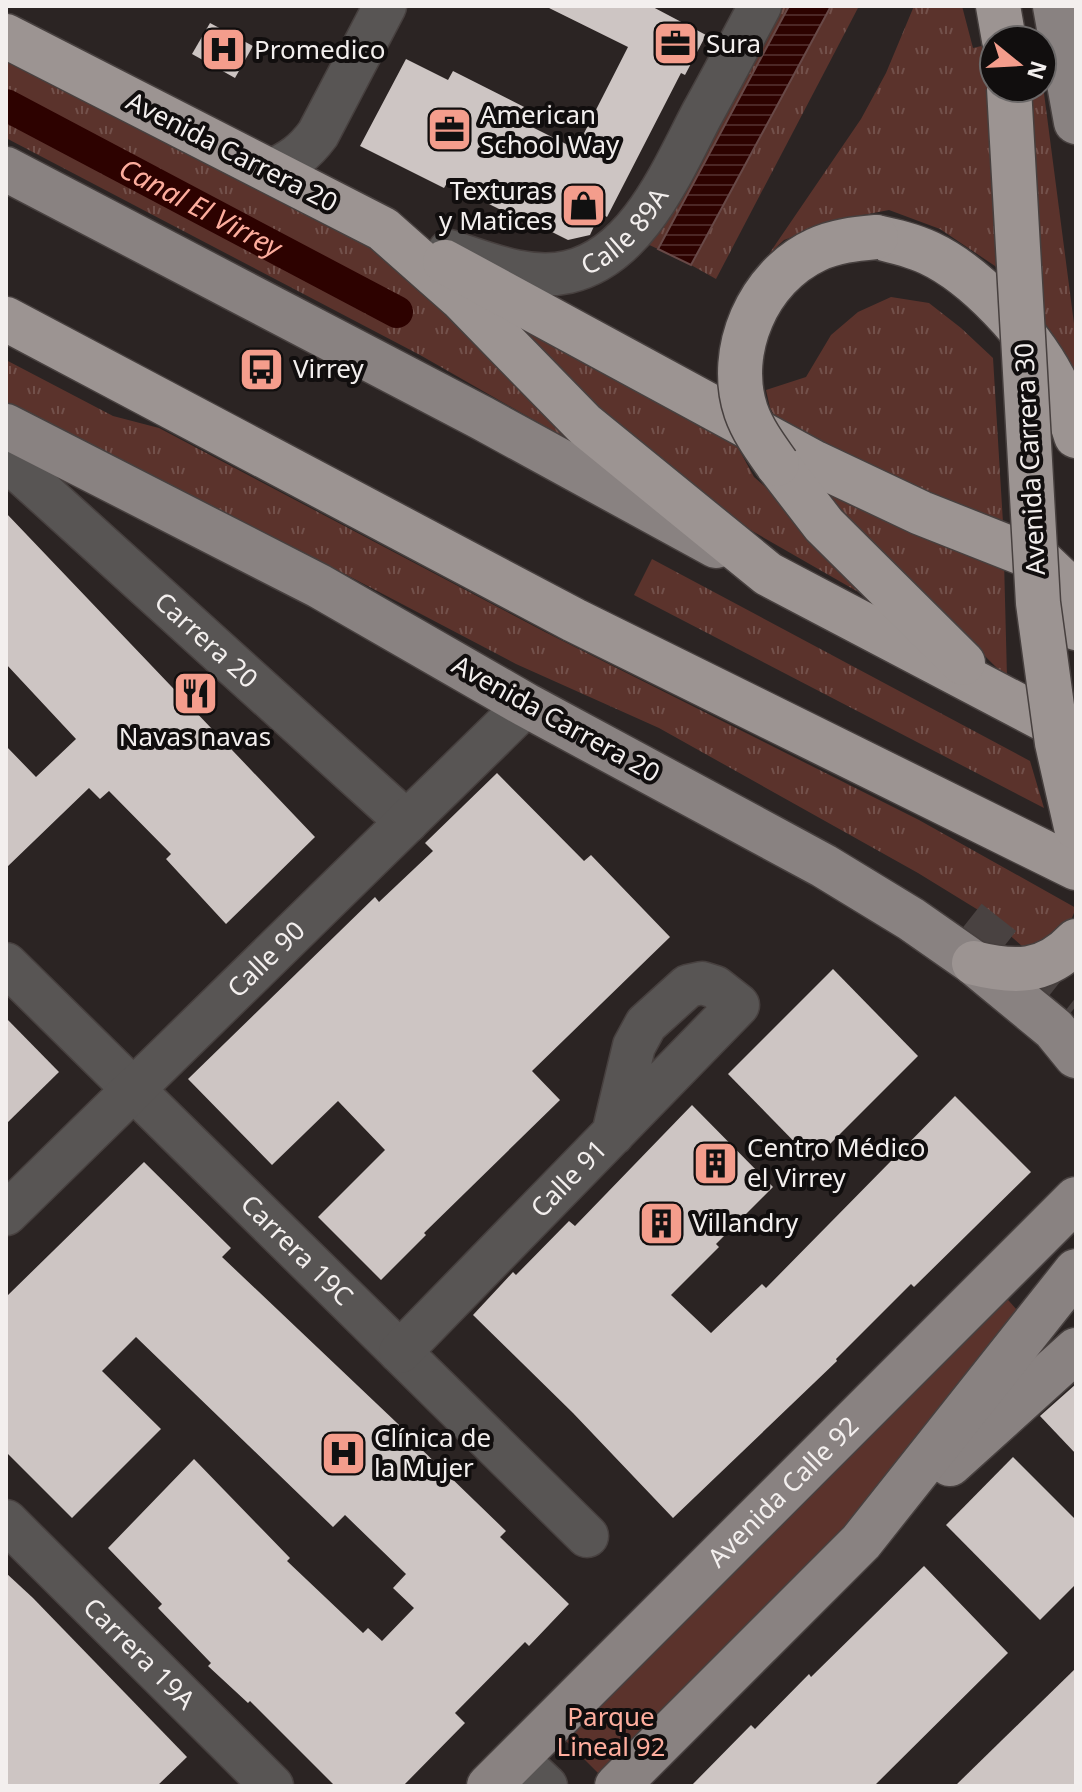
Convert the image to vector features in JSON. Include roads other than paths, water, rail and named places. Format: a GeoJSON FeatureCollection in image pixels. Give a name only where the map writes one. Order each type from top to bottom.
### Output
{"type":"FeatureCollection","features":[{"type":"Feature","properties":{"kind":"highway","name":"Avenida Carrera 20"},"geometry":{"type":"LineString","coordinates":[[6,36],[383,229],[461,298],[584,424],[768,574],[1076,736]]}},
{"type":"Feature","properties":{"kind":"highway","name":"Avenida Carrera 30"},"geometry":{"type":"LineString","coordinates":[[1010,104],[1038,603],[1057,743],[1076,827]]}},
{"type":"Feature","properties":{"kind":"highway"},"geometry":{"type":"LineString","coordinates":[[383,229],[815,463],[921,513],[1040,560],[1060,579],[1071,599],[1076,628]]}},
{"type":"Feature","properties":{"kind":"highway"},"geometry":{"type":"LineString","coordinates":[[996,696],[824,525],[758,439],[746,410],[740,379],[742,348],[751,318],[767,290],[789,268],[815,251],[844,240],[876,237],[902,243],[956,268],[975,284],[1035,349],[1066,403],[1076,436]]}},
{"type":"Feature","properties":{"kind":"highway"},"geometry":{"type":"LineString","coordinates":[[10,321],[574,620],[1076,868]]}},
{"type":"Feature","properties":{"kind":"highway"},"geometry":{"type":"LineString","coordinates":[[971,942],[1002,970],[1024,971],[1047,963],[1076,941]]}},
{"type":"Feature","properties":{"kind":"main road"},"geometry":{"type":"LineString","coordinates":[[1055,6],[1076,122]]}},
{"type":"Feature","properties":{"kind":"main road","name":"Avenida Carrera 20"},"geometry":{"type":"LineString","coordinates":[[6,169],[482,418],[768,574]]}},
{"type":"Feature","properties":{"kind":"main road","name":"Avenida Carrera 20"},"geometry":{"type":"LineString","coordinates":[[6,426],[319,586],[526,705],[824,866],[911,919],[971,942],[1076,1056]]}},
{"type":"Feature","properties":{"kind":"main road"},"geometry":{"type":"LineString","coordinates":[[319,586],[538,686],[822,835],[971,942]]}},
{"type":"Feature","properties":{"kind":"main road","name":"Avenida Calle 92"},"geometry":{"type":"LineString","coordinates":[[517,1777],[1076,1199]]}},
{"type":"Feature","properties":{"kind":"main road"},"geometry":{"type":"LineString","coordinates":[[861,1542],[1074,1274]]}},
{"type":"Feature","properties":{"kind":"main road"},"geometry":{"type":"LineString","coordinates":[[617,1786],[861,1542],[1076,1350]]}},
{"type":"Feature","properties":{"kind":"street"},"geometry":{"type":"LineString","coordinates":[[270,171],[306,151],[318,134],[385,6]]}},
{"type":"Feature","properties":{"kind":"street","name":"Calle 89A"},"geometry":{"type":"LineString","coordinates":[[383,229],[501,268],[532,273],[565,273],[602,259],[627,236],[668,179],[760,6]]}},
{"type":"Feature","properties":{"kind":"street","name":"Carrera 20"},"geometry":{"type":"LineString","coordinates":[[6,459],[407,822]]}},
{"type":"Feature","properties":{"kind":"street","name":"Calle 90"},"geometry":{"type":"LineString","coordinates":[[6,1214],[526,705]]}},
{"type":"Feature","properties":{"kind":"street","name":"Carrera 19C"},"geometry":{"type":"LineString","coordinates":[[6,964],[587,1536]]}},
{"type":"Feature","properties":{"kind":"street","name":"Calle 91"},"geometry":{"type":"LineString","coordinates":[[400,1352],[738,1005]]}},
{"type":"Feature","properties":{"kind":"street","name":"Carrera 19A"},"geometry":{"type":"LineString","coordinates":[[6,1521],[268,1785]]}},
{"type":"Feature","properties":{"kind":"waterway","name":"Canal El Virrey"},"geometry":{"type":"LineString","coordinates":[[6,105],[397,312]]}},
{"type":"Feature","properties":{"kind":"tunnel"},"geometry":{"type":"LineString","coordinates":[[968,921],[1076,1006]]}},
{"type":"Feature","properties":{"kind":"place","name":"Sura"},"geometry":{"type":"Point","coordinates":[675,44]}},
{"type":"Feature","properties":{"kind":"place","name":"Promedico"},"geometry":{"type":"Point","coordinates":[223,50]}},
{"type":"Feature","properties":{"kind":"place","name":"American School Way"},"geometry":{"type":"Point","coordinates":[449,130]}},
{"type":"Feature","properties":{"kind":"place","name":"Texturas y Matices"},"geometry":{"type":"Point","coordinates":[584,206]}},
{"type":"Feature","properties":{"kind":"place","name":"Virrey"},"geometry":{"type":"Point","coordinates":[262,369]}},
{"type":"Feature","properties":{"kind":"place","name":"Navas navas"},"geometry":{"type":"Point","coordinates":[195,694]}},
{"type":"Feature","properties":{"kind":"place","name":"Centro Médico el Virrey"},"geometry":{"type":"Point","coordinates":[716,1163]}},
{"type":"Feature","properties":{"kind":"place","name":"Villandry"},"geometry":{"type":"Point","coordinates":[661,1223]}},
{"type":"Feature","properties":{"kind":"place","name":"Clínica de la Mujer"},"geometry":{"type":"Point","coordinates":[343,1453]}},
{"type":"Feature","properties":{"kind":"park label","name":"Parque Lineal 92"},"geometry":{"type":"Point","coordinates":[611,1732]}}]}
